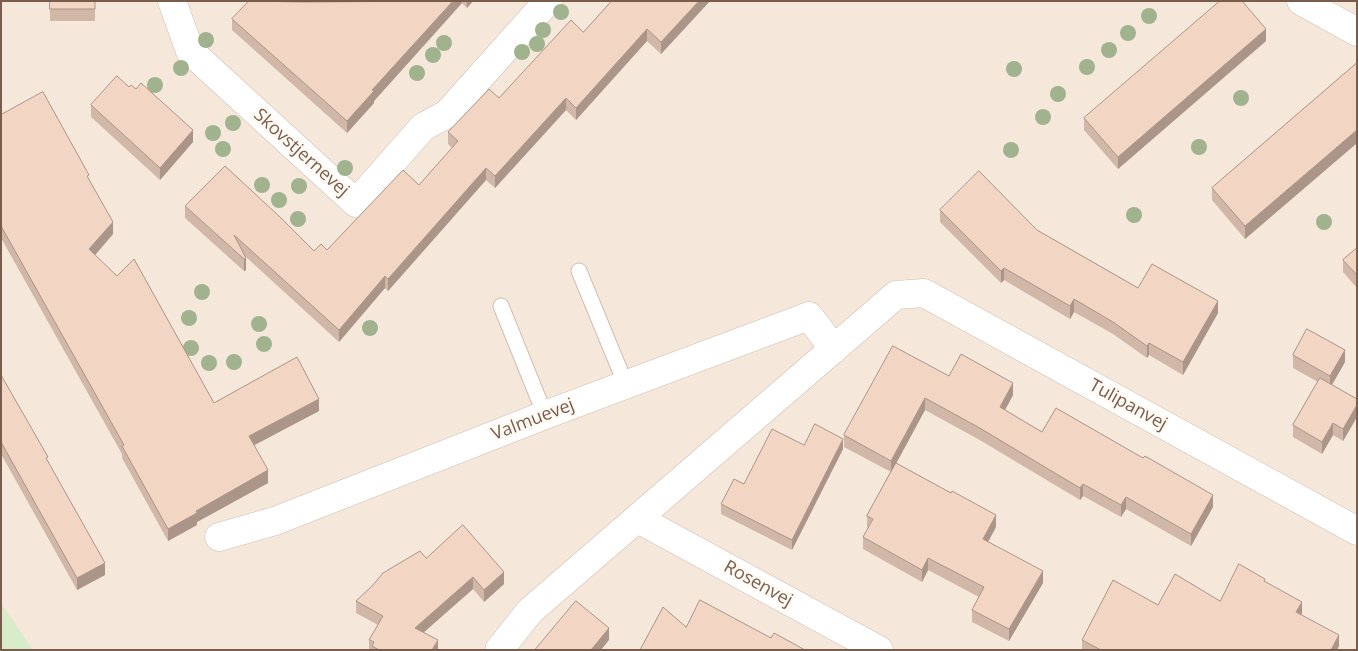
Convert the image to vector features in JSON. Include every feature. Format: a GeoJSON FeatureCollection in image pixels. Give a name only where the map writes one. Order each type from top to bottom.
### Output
{"type":"FeatureCollection","features":[{"type":"Feature","properties":{"kind":"street","name":"Skovstjernevej"},"geometry":{"type":"LineString","coordinates":[[172,1],[190,51],[356,203],[423,127],[446,114],[548,1]]}},
{"type":"Feature","properties":{"kind":"street"},"geometry":{"type":"LineString","coordinates":[[1301,1],[1357,32]]}},
{"type":"Feature","properties":{"kind":"street","name":"Tulipanvej"},"geometry":{"type":"LineString","coordinates":[[834,349],[896,295],[924,293],[1357,532]]}},
{"type":"Feature","properties":{"kind":"street","name":"Valmuevej"},"geometry":{"type":"LineString","coordinates":[[219,537],[276,521],[545,415],[809,316],[834,349]]}},
{"type":"Feature","properties":{"kind":"street"},"geometry":{"type":"LineString","coordinates":[[498,650],[530,611],[834,349]]}},
{"type":"Feature","properties":{"kind":"street","name":"Rosenvej"},"geometry":{"type":"LineString","coordinates":[[638,519],[879,650]]}},
{"type":"Feature","properties":{"kind":"lane"},"geometry":{"type":"LineString","coordinates":[[579,271],[626,384]]}},
{"type":"Feature","properties":{"kind":"lane"},"geometry":{"type":"LineString","coordinates":[[502,306],[545,415]]}},
{"type":"Feature","properties":{"kind":"shaded area"},"geometry":{"type":"Polygon","coordinates":[[[1,1],[1357,1],[1357,650],[1,650],[1,1]]]}},
{"type":"Feature","properties":{"kind":"green space"},"geometry":{"type":"Polygon","coordinates":[[[1,603],[33,650],[1,650],[1,603]]]}},
{"type":"Feature","properties":{"kind":"building"},"geometry":{"type":"Polygon","coordinates":[[[50,1],[95,1],[95,9],[50,9],[50,1]]]}},
{"type":"Feature","properties":{"kind":"building"},"geometry":{"type":"Polygon","coordinates":[[[249,1],[453,1],[372,90],[374,91],[347,121],[232,19],[249,1]]]}},
{"type":"Feature","properties":{"kind":"building"},"geometry":{"type":"Polygon","coordinates":[[[612,1],[699,1],[661,42],[647,29],[576,108],[566,98],[495,176],[486,168],[388,279],[385,276],[339,330],[234,235],[246,258],[244,259],[185,206],[225,166],[314,251],[321,244],[327,250],[403,170],[419,185],[458,141],[448,132],[489,89],[499,98],[571,20],[583,32],[612,1]]]}},
{"type":"Feature","properties":{"kind":"building"},"geometry":{"type":"Polygon","coordinates":[[[1220,1],[1242,1],[1266,29],[1118,157],[1084,118],[1220,1]]]}},
{"type":"Feature","properties":{"kind":"building"},"geometry":{"type":"Polygon","coordinates":[[[1357,63],[1357,130],[1245,226],[1212,188],[1357,63]]]}},
{"type":"Feature","properties":{"kind":"building"},"geometry":{"type":"Polygon","coordinates":[[[117,76],[129,87],[131,85],[136,89],[141,83],[193,130],[160,168],[91,105],[117,76]]]}},
{"type":"Feature","properties":{"kind":"building"},"geometry":{"type":"Polygon","coordinates":[[[43,92],[113,222],[89,249],[117,276],[134,259],[214,403],[297,357],[319,399],[249,436],[268,470],[168,529],[122,446],[124,445],[1,226],[1,115],[43,92]]]}},
{"type":"Feature","properties":{"kind":"building"},"geometry":{"type":"Polygon","coordinates":[[[979,171],[1037,230],[1138,288],[1152,264],[1218,301],[1183,362],[1149,343],[1147,346],[1113,322],[1074,299],[1070,306],[1004,268],[1001,271],[940,210],[979,171]]]}},
{"type":"Feature","properties":{"kind":"building"},"geometry":{"type":"Polygon","coordinates":[[[1357,248],[1357,275],[1343,260],[1357,248]]]}},
{"type":"Feature","properties":{"kind":"building"},"geometry":{"type":"Polygon","coordinates":[[[1307,329],[1345,350],[1330,376],[1293,355],[1307,329]]]}},
{"type":"Feature","properties":{"kind":"building"},"geometry":{"type":"Polygon","coordinates":[[[893,346],[949,376],[961,354],[1013,383],[1000,407],[1042,432],[1056,408],[1143,458],[1145,456],[1213,495],[1191,534],[1126,497],[1121,505],[1083,484],[1080,488],[978,427],[925,398],[891,461],[844,435],[893,346]]]}},
{"type":"Feature","properties":{"kind":"building"},"geometry":{"type":"Polygon","coordinates":[[[1,375],[105,563],[77,578],[1,442],[1,375]]]}},
{"type":"Feature","properties":{"kind":"building"},"geometry":{"type":"Polygon","coordinates":[[[1320,378],[1357,399],[1357,405],[1343,429],[1333,423],[1322,442],[1293,425],[1320,378]]]}},
{"type":"Feature","properties":{"kind":"building"},"geometry":{"type":"Polygon","coordinates":[[[815,424],[843,439],[792,540],[721,504],[734,479],[744,484],[772,429],[804,445],[815,424]]]}},
{"type":"Feature","properties":{"kind":"building"},"geometry":{"type":"Polygon","coordinates":[[[896,463],[996,515],[983,539],[1043,571],[1009,629],[972,610],[984,587],[928,558],[922,570],[863,537],[873,519],[867,516],[896,463]]]}},
{"type":"Feature","properties":{"kind":"building"},"geometry":{"type":"Polygon","coordinates":[[[463,525],[504,572],[484,590],[473,577],[415,628],[438,640],[432,650],[379,650],[372,646],[374,642],[369,640],[383,616],[356,601],[383,573],[420,551],[426,558],[463,525]]]}},
{"type":"Feature","properties":{"kind":"building"},"geometry":{"type":"Polygon","coordinates":[[[1239,564],[1265,579],[1264,581],[1302,602],[1296,612],[1339,635],[1331,650],[1101,650],[1082,640],[1113,580],[1158,605],[1175,574],[1220,601],[1239,564]]]}},
{"type":"Feature","properties":{"kind":"building"},"geometry":{"type":"Polygon","coordinates":[[[700,600],[771,638],[774,633],[805,650],[640,650],[663,607],[686,627],[700,600]]]}},
{"type":"Feature","properties":{"kind":"building"},"geometry":{"type":"Polygon","coordinates":[[[576,601],[609,628],[591,650],[535,650],[576,601]]]}}]}
